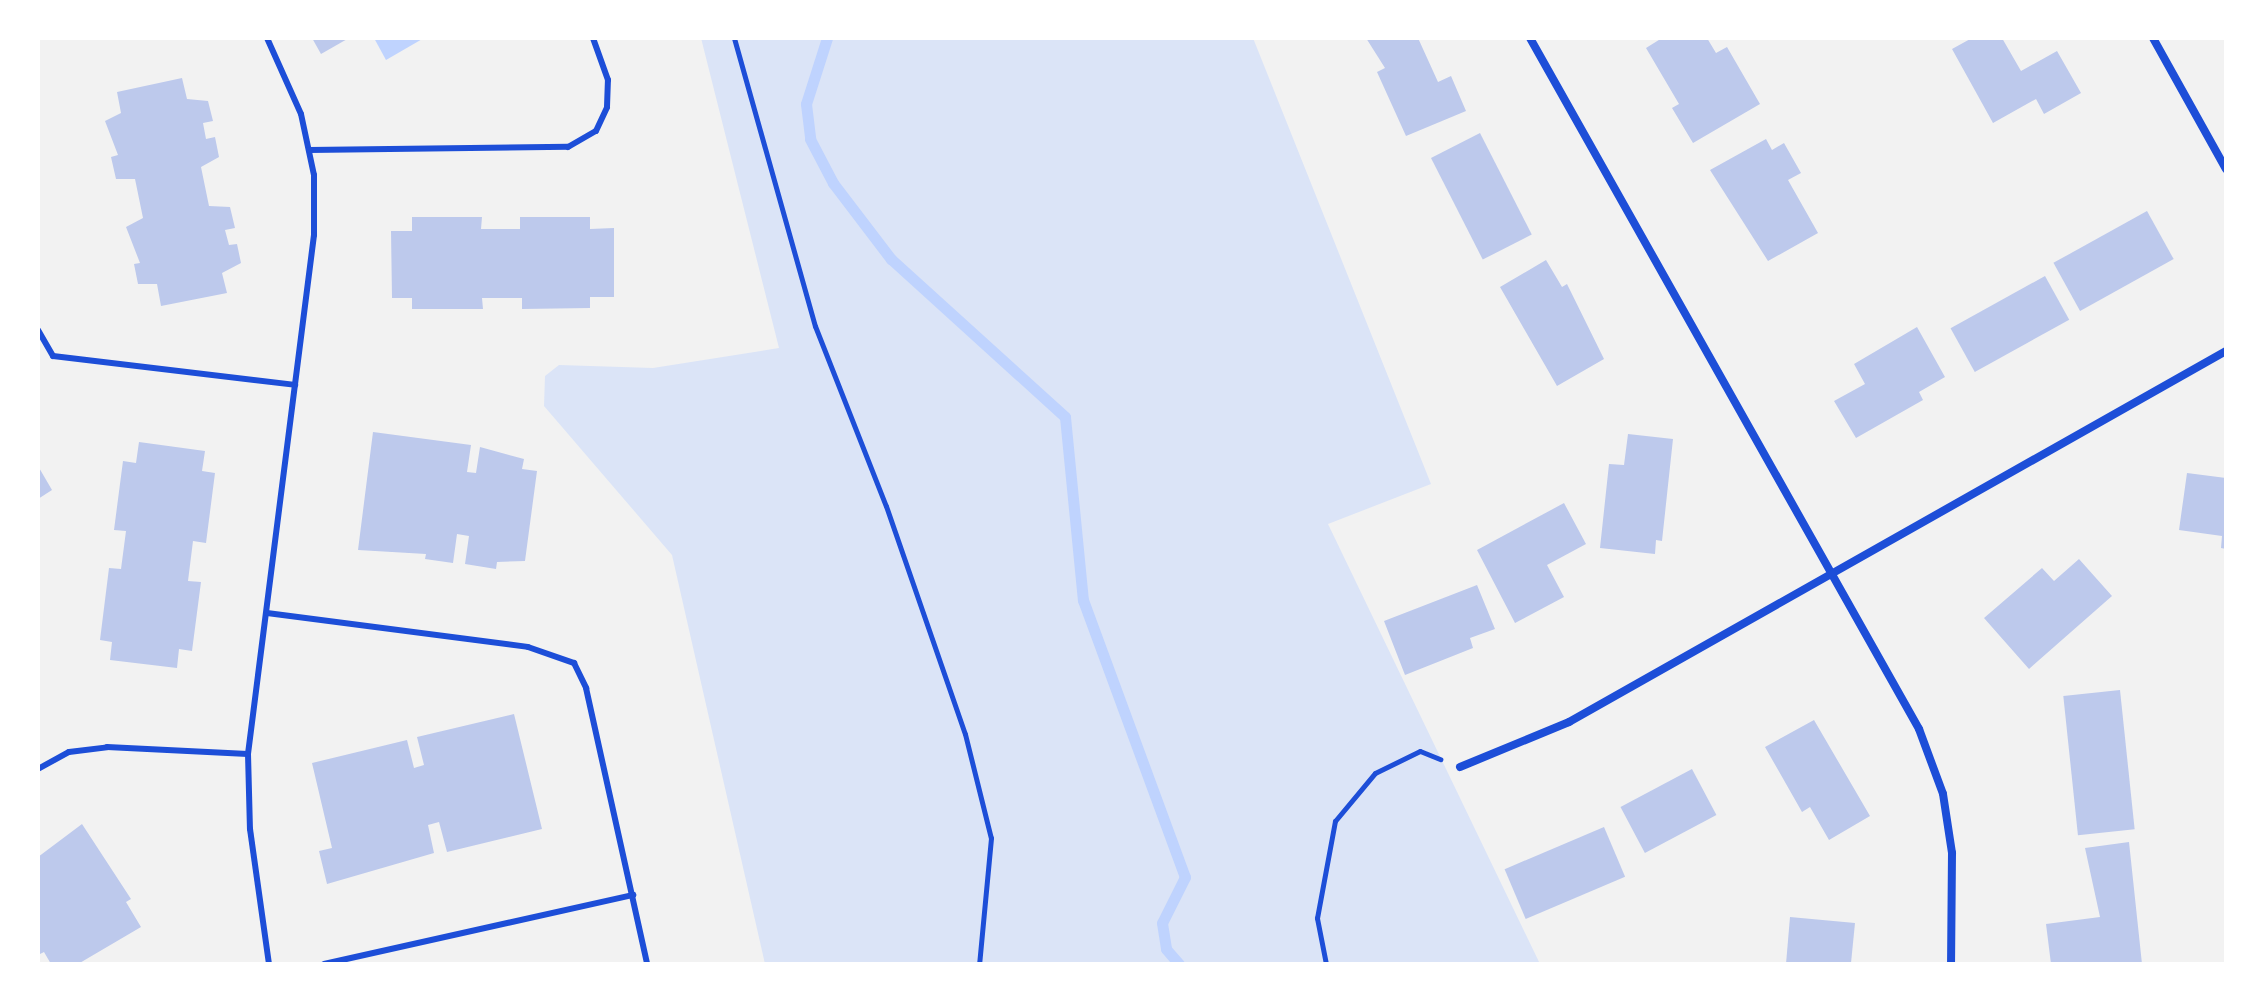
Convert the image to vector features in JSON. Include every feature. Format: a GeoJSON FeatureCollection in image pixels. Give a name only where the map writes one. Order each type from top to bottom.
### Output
{"type":"FeatureCollection","features":[{"type":"Feature","properties":{"kind":"street"},"geometry":{"type":"LineString","coordinates":[[1530,38],[1919,729],[1943,794],[1952,853],[1951,964]]}},
{"type":"Feature","properties":{"kind":"street"},"geometry":{"type":"LineString","coordinates":[[2153,38],[2226,169]]}},
{"type":"Feature","properties":{"kind":"street"},"geometry":{"type":"LineString","coordinates":[[1460,767],[1569,722],[2226,351]]}},
{"type":"Feature","properties":{"kind":"lane"},"geometry":{"type":"LineString","coordinates":[[267,38],[301,114],[309,150],[314,235],[248,754],[250,829],[269,964]]}},
{"type":"Feature","properties":{"kind":"lane"},"geometry":{"type":"LineString","coordinates":[[309,150],[568,147],[596,131],[607,107],[608,80],[593,38]]}},
{"type":"Feature","properties":{"kind":"lane"},"geometry":{"type":"LineString","coordinates":[[38,330],[53,356],[295,385]]}},
{"type":"Feature","properties":{"kind":"lane"},"geometry":{"type":"LineString","coordinates":[[267,613],[528,647],[574,663],[586,688],[647,964]]}},
{"type":"Feature","properties":{"kind":"lane"},"geometry":{"type":"LineString","coordinates":[[38,769],[69,752],[107,747],[248,754]]}},
{"type":"Feature","properties":{"kind":"lane"},"geometry":{"type":"LineString","coordinates":[[324,964],[633,895]]}},
{"type":"Feature","properties":{"kind":"path"},"geometry":{"type":"LineString","coordinates":[[734,38],[815,326],[886,506],[965,734],[991,838],[979,964]]}},
{"type":"Feature","properties":{"kind":"path"},"geometry":{"type":"LineString","coordinates":[[1326,964],[1317,918],[1335,821],[1375,773],[1420,751],[1460,767]]}},
{"type":"Feature","properties":{"kind":"shaded area"},"geometry":{"type":"Polygon","coordinates":[[[701,38],[1253,38],[1431,484],[1328,524],[1540,964],[765,964],[672,555],[544,406],[545,376],[559,365],[653,368],[779,348],[701,38]]]}},
{"type":"Feature","properties":{"kind":"water"},"geometry":{"type":"Polygon","coordinates":[[[374,38],[424,38],[386,60],[374,38]]]}},
{"type":"Feature","properties":{"kind":"building"},"geometry":{"type":"Polygon","coordinates":[[[312,38],[349,38],[321,54],[312,38]]]}},
{"type":"Feature","properties":{"kind":"building"},"geometry":{"type":"Polygon","coordinates":[[[1366,38],[1418,38],[1438,82],[1451,76],[1466,111],[1406,136],[1377,72],[1385,68],[1366,38]]]}},
{"type":"Feature","properties":{"kind":"building"},"geometry":{"type":"Polygon","coordinates":[[[1662,38],[1707,38],[1716,53],[1727,47],[1760,104],[1693,143],[1672,108],[1679,104],[1646,48],[1662,38]]]}},
{"type":"Feature","properties":{"kind":"building"},"geometry":{"type":"Polygon","coordinates":[[[1972,38],[2002,38],[2021,71],[2057,51],[2081,93],[2044,114],[2036,99],[1993,123],[1952,49],[1972,38]]]}},
{"type":"Feature","properties":{"kind":"building"},"geometry":{"type":"Polygon","coordinates":[[[182,78],[187,99],[208,101],[213,121],[203,123],[206,139],[215,137],[219,157],[201,167],[209,206],[230,207],[235,228],[225,230],[229,245],[237,244],[241,263],[222,273],[227,293],[161,306],[157,284],[138,284],[134,264],[140,263],[126,227],[143,218],[135,179],[116,179],[111,157],[118,155],[105,121],[121,113],[117,92],[182,78]]]}},
{"type":"Feature","properties":{"kind":"building"},"geometry":{"type":"Polygon","coordinates":[[[1480,133],[1532,235],[1483,260],[1431,158],[1480,133]]]}},
{"type":"Feature","properties":{"kind":"building"},"geometry":{"type":"Polygon","coordinates":[[[1766,139],[1772,150],[1784,143],[1801,173],[1788,180],[1818,233],[1768,261],[1710,170],[1766,139]]]}},
{"type":"Feature","properties":{"kind":"building"},"geometry":{"type":"Polygon","coordinates":[[[2147,211],[2174,259],[2080,311],[2053,263],[2147,211]]]}},
{"type":"Feature","properties":{"kind":"building"},"geometry":{"type":"Polygon","coordinates":[[[412,217],[482,217],[481,229],[520,229],[520,217],[590,217],[590,229],[614,228],[614,297],[590,297],[590,308],[522,309],[522,298],[482,298],[483,309],[412,309],[412,298],[392,298],[391,231],[412,231],[412,217]]]}},
{"type":"Feature","properties":{"kind":"building"},"geometry":{"type":"Polygon","coordinates":[[[1546,260],[1562,287],[1567,284],[1604,359],[1557,386],[1500,287],[1546,260]]]}},
{"type":"Feature","properties":{"kind":"building"},"geometry":{"type":"Polygon","coordinates":[[[2045,276],[2069,320],[1975,372],[1951,328],[2045,276]]]}},
{"type":"Feature","properties":{"kind":"building"},"geometry":{"type":"Polygon","coordinates":[[[1917,327],[1945,377],[1919,392],[1923,400],[1856,438],[1834,401],[1865,384],[1854,364],[1917,327]]]}},
{"type":"Feature","properties":{"kind":"building"},"geometry":{"type":"Polygon","coordinates":[[[373,432],[471,445],[467,472],[476,473],[480,447],[524,459],[522,469],[537,471],[525,561],[497,562],[496,569],[465,564],[469,536],[457,534],[453,563],[425,559],[426,554],[358,550],[373,432]]]}},
{"type":"Feature","properties":{"kind":"building"},"geometry":{"type":"Polygon","coordinates":[[[1628,434],[1673,439],[1662,541],[1656,540],[1655,554],[1600,548],[1609,464],[1624,465],[1628,434]]]}},
{"type":"Feature","properties":{"kind":"building"},"geometry":{"type":"Polygon","coordinates":[[[139,442],[205,451],[202,471],[215,473],[206,543],[193,541],[188,581],[201,582],[192,651],[179,649],[177,668],[110,660],[112,642],[100,640],[109,568],[121,569],[126,531],[114,530],[123,461],[136,463],[139,442]]]}},
{"type":"Feature","properties":{"kind":"building"},"geometry":{"type":"Polygon","coordinates":[[[38,466],[52,490],[38,499],[38,466]]]}},
{"type":"Feature","properties":{"kind":"building"},"geometry":{"type":"Polygon","coordinates":[[[2187,473],[2226,478],[2226,549],[2221,548],[2222,536],[2179,530],[2187,473]]]}},
{"type":"Feature","properties":{"kind":"building"},"geometry":{"type":"Polygon","coordinates":[[[1564,503],[1586,544],[1547,565],[1564,597],[1515,623],[1477,550],[1564,503]]]}},
{"type":"Feature","properties":{"kind":"building"},"geometry":{"type":"Polygon","coordinates":[[[2079,559],[2112,596],[2029,669],[1984,618],[2042,568],[2054,581],[2079,559]]]}},
{"type":"Feature","properties":{"kind":"building"},"geometry":{"type":"Polygon","coordinates":[[[1477,585],[1495,629],[1470,638],[1473,648],[1405,675],[1384,621],[1477,585]]]}},
{"type":"Feature","properties":{"kind":"building"},"geometry":{"type":"Polygon","coordinates":[[[2120,690],[2135,829],[2078,835],[2063,696],[2120,690]]]}},
{"type":"Feature","properties":{"kind":"building"},"geometry":{"type":"Polygon","coordinates":[[[514,714],[542,829],[447,852],[439,822],[428,825],[434,853],[327,884],[319,851],[332,848],[312,763],[407,740],[414,768],[424,765],[417,737],[514,714]]]}},
{"type":"Feature","properties":{"kind":"building"},"geometry":{"type":"Polygon","coordinates":[[[1814,720],[1870,816],[1829,840],[1810,807],[1802,812],[1765,747],[1814,720]]]}},
{"type":"Feature","properties":{"kind":"building"},"geometry":{"type":"Polygon","coordinates":[[[1692,769],[1716,815],[1645,853],[1620,807],[1692,769]]]}},
{"type":"Feature","properties":{"kind":"building"},"geometry":{"type":"Polygon","coordinates":[[[82,824],[131,899],[126,902],[141,927],[78,964],[51,964],[44,952],[38,955],[38,857],[82,824]]]}},
{"type":"Feature","properties":{"kind":"building"},"geometry":{"type":"Polygon","coordinates":[[[1604,827],[1625,877],[1526,919],[1505,869],[1604,827]]]}},
{"type":"Feature","properties":{"kind":"building"},"geometry":{"type":"Polygon","coordinates":[[[2129,842],[2142,964],[2051,964],[2046,924],[2100,917],[2085,848],[2129,842]]]}},
{"type":"Feature","properties":{"kind":"building"},"geometry":{"type":"Polygon","coordinates":[[[1790,917],[1855,923],[1851,963],[1786,964],[1790,917]]]}},
{"type":"Feature","properties":{"kind":"waterway"},"geometry":{"type":"LineString","coordinates":[[827,38],[806,104],[810,139],[833,183],[891,259],[1065,417],[1083,600],[1185,877],[1162,923],[1166,949],[1179,964]]}}]}
